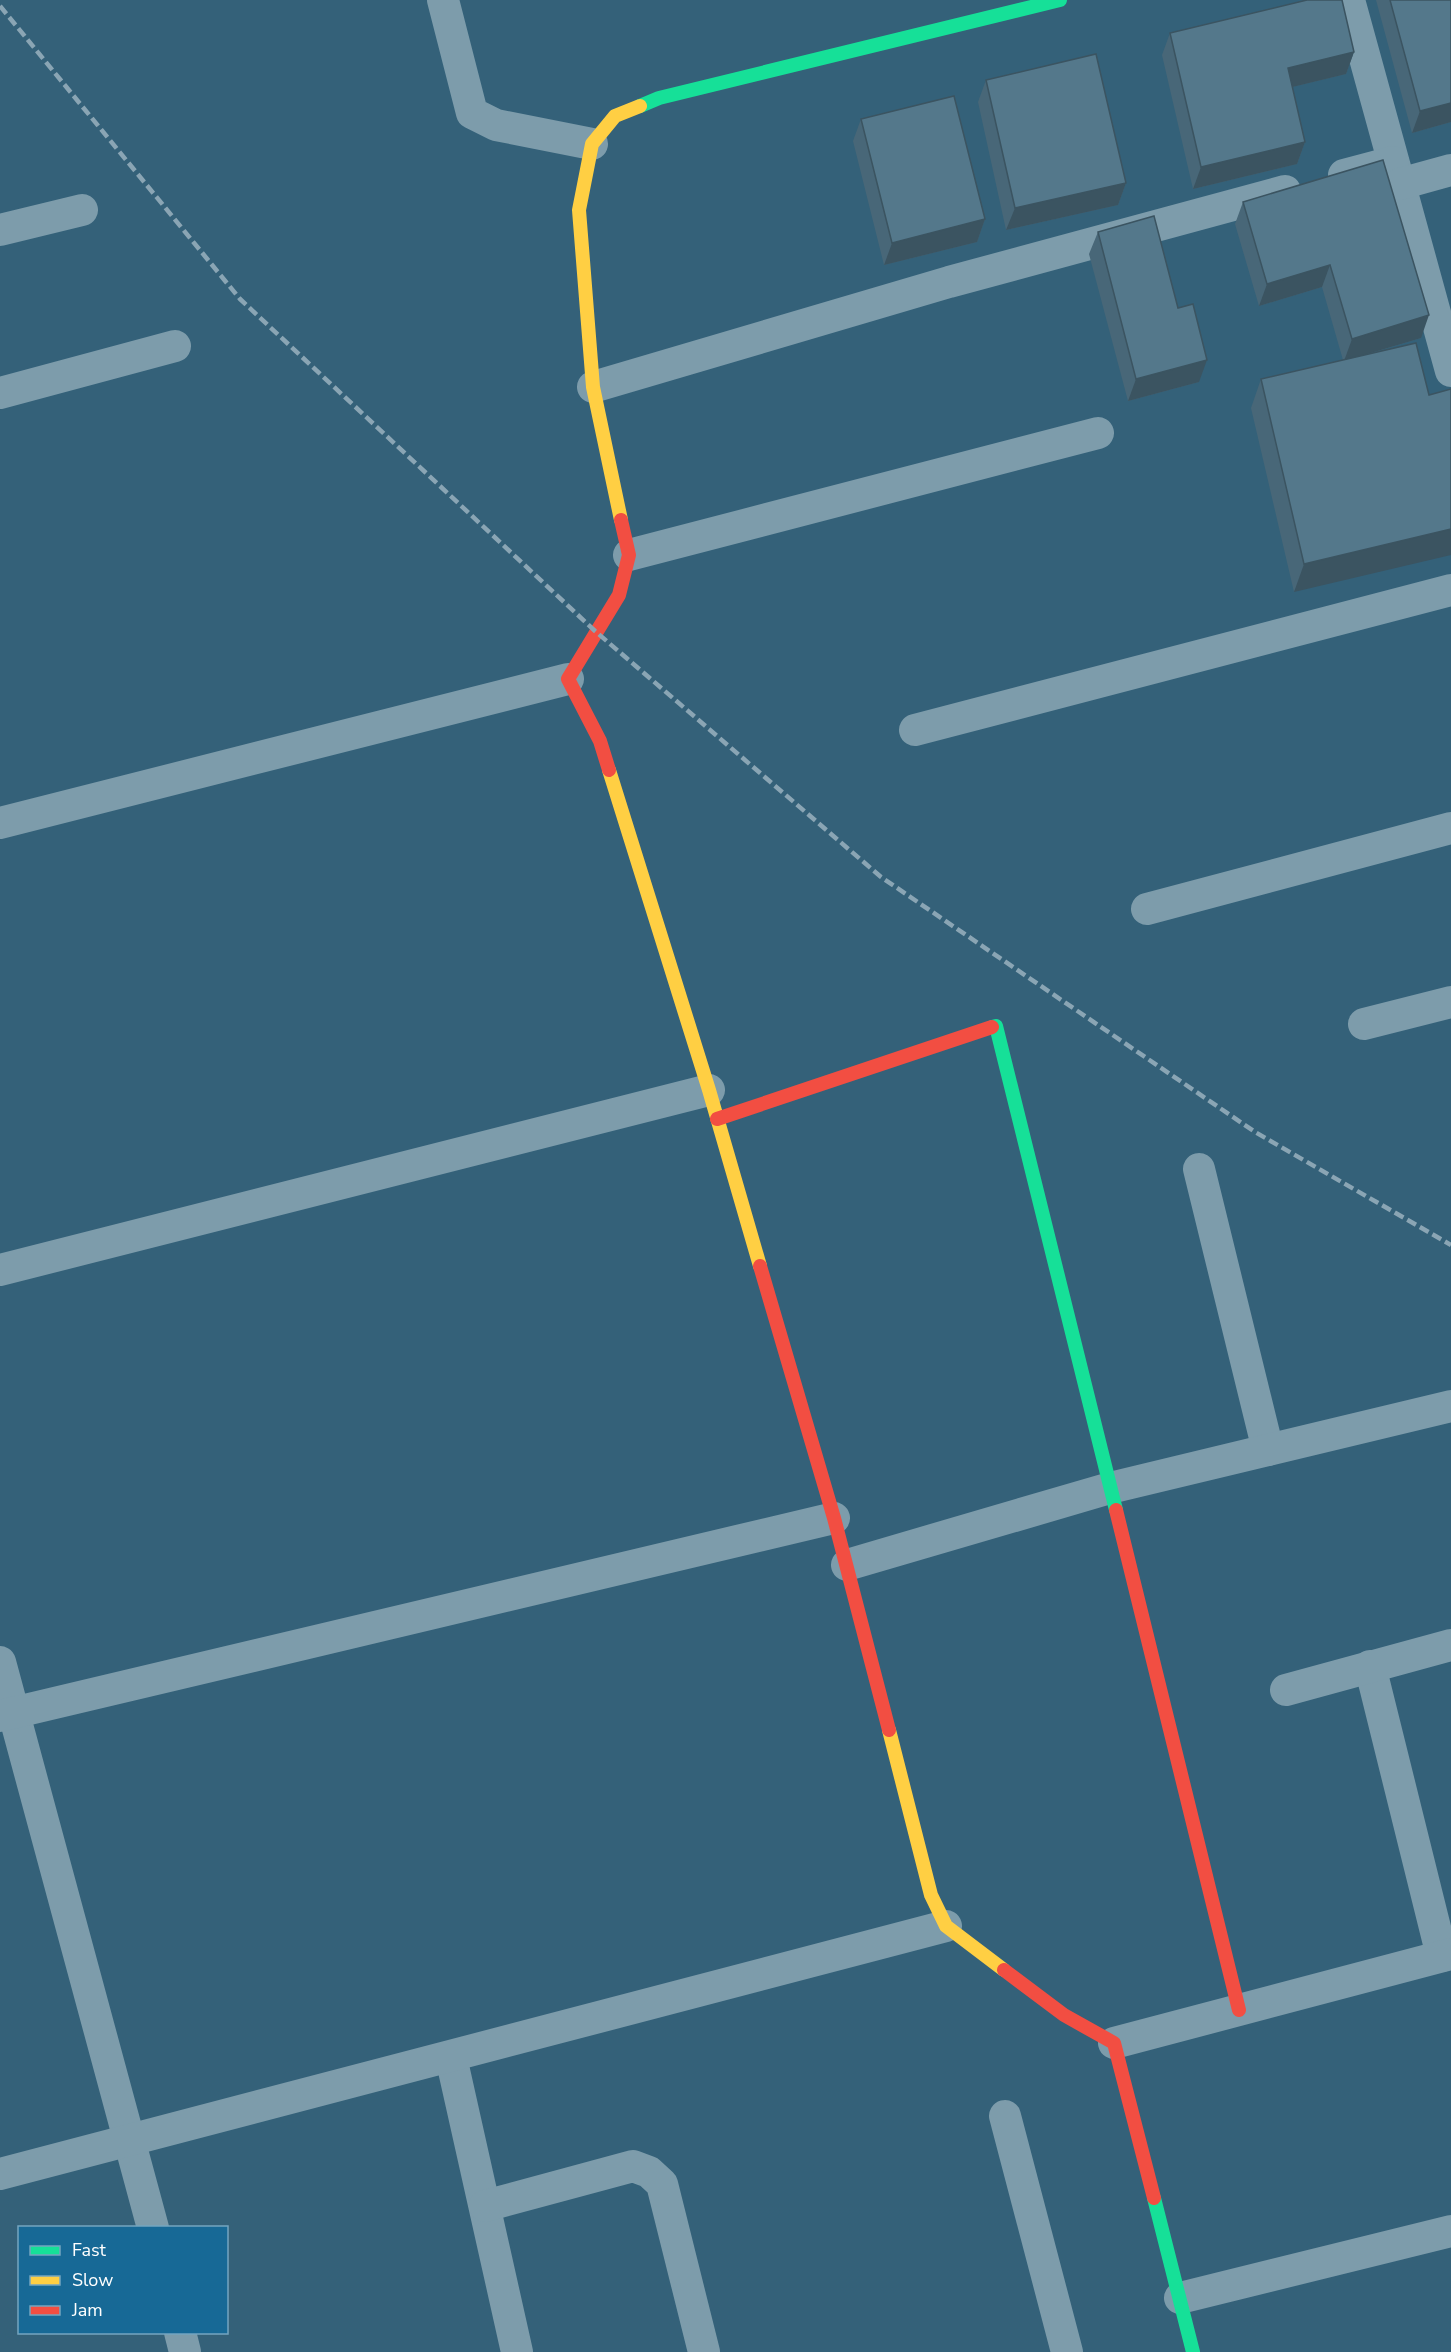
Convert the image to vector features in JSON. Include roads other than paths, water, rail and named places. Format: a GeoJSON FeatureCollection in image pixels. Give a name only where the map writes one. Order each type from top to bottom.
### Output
{"type":"FeatureCollection","features":[{"type":"Feature","properties":{"kind":"street"},"geometry":{"type":"LineString","coordinates":[[443,0],[472,113],[496,125],[592,144]]}},
{"type":"Feature","properties":{"kind":"street"},"geometry":{"type":"LineString","coordinates":[[0,823],[568,679],[619,595],[629,555],[593,387],[579,210],[592,144],[615,116],[659,98],[1060,0]]}},
{"type":"Feature","properties":{"kind":"street"},"geometry":{"type":"LineString","coordinates":[[1349,0],[1449,358]]}},
{"type":"Feature","properties":{"kind":"street"},"geometry":{"type":"LineString","coordinates":[[593,387],[949,282],[1396,173],[1451,170]]}},
{"type":"Feature","properties":{"kind":"street"},"geometry":{"type":"LineString","coordinates":[[0,230],[82,210]]}},
{"type":"Feature","properties":{"kind":"street"},"geometry":{"type":"LineString","coordinates":[[0,393],[175,346]]}},
{"type":"Feature","properties":{"kind":"street"},"geometry":{"type":"LineString","coordinates":[[629,555],[1098,434]]}},
{"type":"Feature","properties":{"kind":"street"},"geometry":{"type":"LineString","coordinates":[[915,729],[1451,590]]}},
{"type":"Feature","properties":{"kind":"street"},"geometry":{"type":"LineString","coordinates":[[568,679],[600,741],[713,1105],[847,1565],[931,1896],[946,1926],[1064,2015],[1114,2043],[1446,1955],[1370,1666]]}},
{"type":"Feature","properties":{"kind":"street"},"geometry":{"type":"LineString","coordinates":[[1147,909],[1451,828]]}},
{"type":"Feature","properties":{"kind":"street"},"geometry":{"type":"LineString","coordinates":[[1364,1024],[1451,1002]]}},
{"type":"Feature","properties":{"kind":"street"},"geometry":{"type":"LineString","coordinates":[[0,1270],[713,1105],[996,1026],[1239,2010]]}},
{"type":"Feature","properties":{"kind":"street"},"geometry":{"type":"LineString","coordinates":[[1199,1169],[1268,1450]]}},
{"type":"Feature","properties":{"kind":"street"},"geometry":{"type":"LineString","coordinates":[[847,1565],[1110,1488],[1451,1406]]}},
{"type":"Feature","properties":{"kind":"street"},"geometry":{"type":"LineString","coordinates":[[7,1714],[834,1518]]}},
{"type":"Feature","properties":{"kind":"street"},"geometry":{"type":"LineString","coordinates":[[1286,1690],[1451,1645]]}},
{"type":"Feature","properties":{"kind":"street"},"geometry":{"type":"LineString","coordinates":[[0,1662],[7,1714],[131,2141],[152,2226]]}},
{"type":"Feature","properties":{"kind":"street"},"geometry":{"type":"LineString","coordinates":[[0,2174],[946,1926]]}},
{"type":"Feature","properties":{"kind":"street"},"geometry":{"type":"LineString","coordinates":[[1114,2043],[1193,2352]]}},
{"type":"Feature","properties":{"kind":"street"},"geometry":{"type":"LineString","coordinates":[[450,2057],[517,2352]]}},
{"type":"Feature","properties":{"kind":"street"},"geometry":{"type":"LineString","coordinates":[[1005,2116],[1067,2352]]}},
{"type":"Feature","properties":{"kind":"street"},"geometry":{"type":"LineString","coordinates":[[485,2206],[633,2166],[649,2172],[662,2184],[704,2352]]}},
{"type":"Feature","properties":{"kind":"street"},"geometry":{"type":"LineString","coordinates":[[1180,2298],[1451,2231]]}},
{"type":"Feature","properties":{"kind":"street"},"geometry":{"type":"LineString","coordinates":[[180,2334],[185,2352]]}},
{"type":"Feature","properties":{"kind":"railway"},"geometry":{"type":"LineString","coordinates":[[0,6],[240,299],[595,631],[881,877],[1255,1132],[1451,1245]]}}]}
